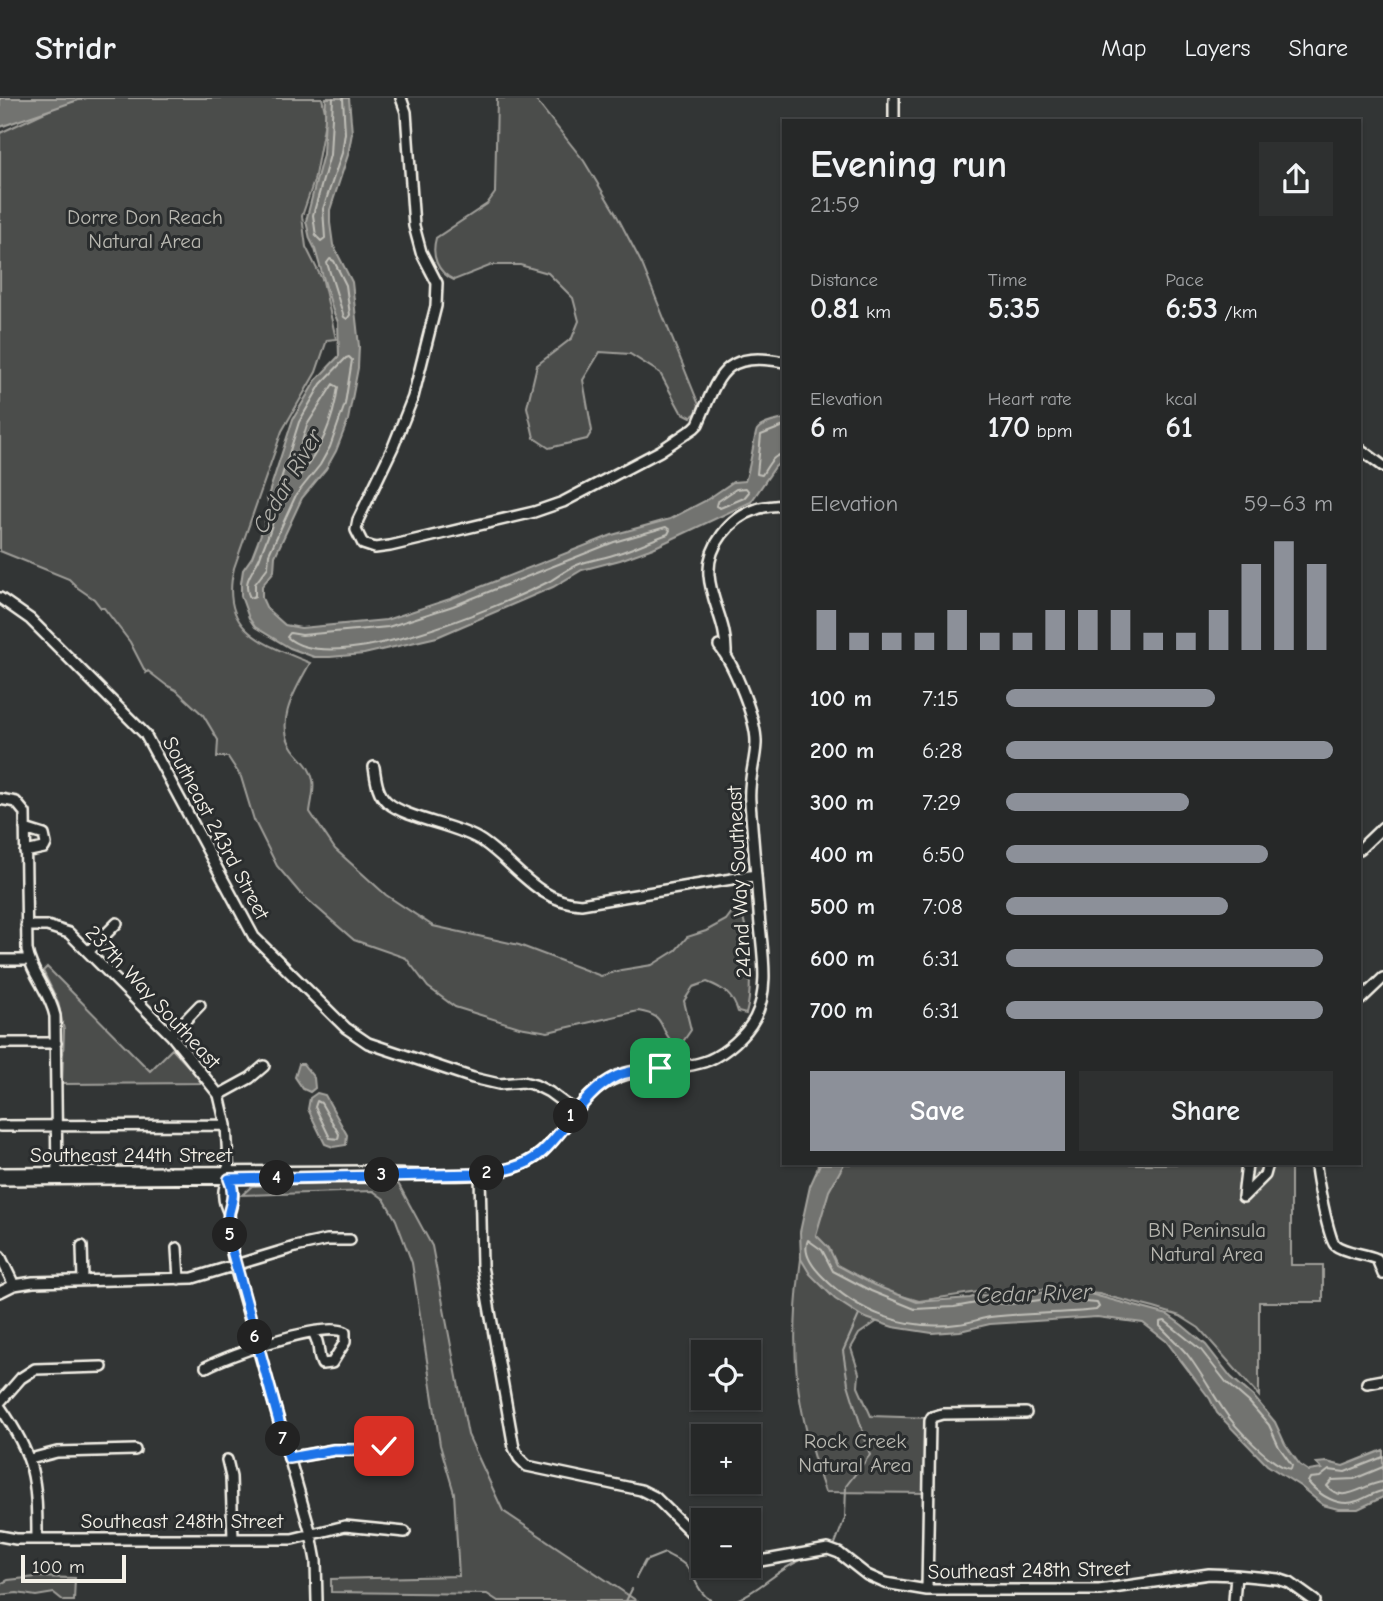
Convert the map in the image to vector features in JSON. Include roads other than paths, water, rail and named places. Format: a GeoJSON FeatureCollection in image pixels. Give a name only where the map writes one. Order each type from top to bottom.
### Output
{"type":"FeatureCollection","features":[{"type":"Feature","properties":{"kind":"street"},"geometry":{"type":"LineString","coordinates":[[401,98],[406,112],[416,240],[435,279],[437,294],[433,321],[413,397],[393,447],[358,520],[356,530],[363,544],[375,548],[390,546],[534,512],[563,502],[660,451],[694,428],[719,375],[730,365],[757,359],[782,362]]}},
{"type":"Feature","properties":{"kind":"street"},"geometry":{"type":"LineString","coordinates":[[894,98],[894,119]]}},
{"type":"Feature","properties":{"kind":"street"},"geometry":{"type":"LineString","coordinates":[[1361,450],[1383,466]]}},
{"type":"Feature","properties":{"kind":"street","name":"242nd Way Southeast"},"geometry":{"type":"LineString","coordinates":[[535,1157],[543,1152],[575,1111],[603,1085],[631,1072],[704,1061],[720,1053],[744,1032],[755,1018],[764,984],[749,791],[756,734],[723,650],[726,632],[709,575],[710,556],[719,536],[748,513],[782,505]]}},
{"type":"Feature","properties":{"kind":"street","name":"Southeast 243rd Street"},"geometry":{"type":"LineString","coordinates":[[0,598],[30,619],[152,743],[254,937],[346,1028],[368,1043],[480,1080],[499,1084],[523,1082],[535,1085],[575,1111]]}},
{"type":"Feature","properties":{"kind":"street"},"geometry":{"type":"LineString","coordinates":[[374,767],[378,790],[388,803],[466,832],[482,841],[555,900],[581,904],[756,875]]}},
{"type":"Feature","properties":{"kind":"street"},"geometry":{"type":"LineString","coordinates":[[0,799],[16,802],[25,813],[29,960],[53,1006],[56,1043],[57,1176]]}},
{"type":"Feature","properties":{"kind":"street"},"geometry":{"type":"LineString","coordinates":[[1361,848],[1383,827]]}},
{"type":"Feature","properties":{"kind":"street"},"geometry":{"type":"LineString","coordinates":[[25,829],[44,835],[46,844],[44,848],[25,852]]}},
{"type":"Feature","properties":{"kind":"street"},"geometry":{"type":"LineString","coordinates":[[89,951],[117,923]]}},
{"type":"Feature","properties":{"kind":"street","name":"237th Way Southeast"},"geometry":{"type":"LineString","coordinates":[[26,926],[55,927],[69,933],[171,1035],[219,1095],[226,1125],[228,1176],[224,1186],[231,1247],[311,1534],[316,1561],[317,1601]]}},
{"type":"Feature","properties":{"kind":"street"},"geometry":{"type":"LineString","coordinates":[[0,960],[29,960]]}},
{"type":"Feature","properties":{"kind":"street"},"geometry":{"type":"LineString","coordinates":[[1361,999],[1383,978]]}},
{"type":"Feature","properties":{"kind":"street"},"geometry":{"type":"LineString","coordinates":[[171,1035],[200,1005]]}},
{"type":"Feature","properties":{"kind":"street"},"geometry":{"type":"LineString","coordinates":[[0,1043],[56,1043]]}},
{"type":"Feature","properties":{"kind":"street"},"geometry":{"type":"LineString","coordinates":[[219,1095],[250,1078],[264,1066]]}},
{"type":"Feature","properties":{"kind":"street"},"geometry":{"type":"LineString","coordinates":[[0,1126],[226,1125]]}},
{"type":"Feature","properties":{"kind":"street","name":"Southeast 244th Street"},"geometry":{"type":"LineString","coordinates":[[0,1173],[57,1176],[371,1177],[387,1174],[480,1174],[512,1168],[535,1157]]}},
{"type":"Feature","properties":{"kind":"street"},"geometry":{"type":"LineString","coordinates":[[1247,1165],[1243,1197],[1265,1175],[1268,1165]]}},
{"type":"Feature","properties":{"kind":"street"},"geometry":{"type":"LineString","coordinates":[[1316,1165],[1316,1178],[1328,1222],[1329,1237],[1335,1245],[1377,1259],[1383,1273]]}},
{"type":"Feature","properties":{"kind":"street"},"geometry":{"type":"LineString","coordinates":[[480,1174],[484,1277],[514,1448],[519,1458],[527,1466],[641,1490],[655,1497],[691,1532]]}},
{"type":"Feature","properties":{"kind":"street","name":"Southeast 244th Street"},"geometry":{"type":"LineString","coordinates":[[0,1180],[57,1176]]}},
{"type":"Feature","properties":{"kind":"street"},"geometry":{"type":"LineString","coordinates":[[0,1292],[14,1285],[33,1282],[193,1278],[235,1267],[293,1243],[350,1240]]}},
{"type":"Feature","properties":{"kind":"street"},"geometry":{"type":"LineString","coordinates":[[82,1246],[83,1280]]}},
{"type":"Feature","properties":{"kind":"street"},"geometry":{"type":"LineString","coordinates":[[177,1248],[179,1279]]}},
{"type":"Feature","properties":{"kind":"street"},"geometry":{"type":"LineString","coordinates":[[0,1256],[14,1285]]}},
{"type":"Feature","properties":{"kind":"street"},"geometry":{"type":"LineString","coordinates":[[205,1367],[258,1346],[313,1332],[333,1328],[345,1332],[345,1342],[332,1363],[321,1364],[320,1343],[313,1332]]}},
{"type":"Feature","properties":{"kind":"street"},"geometry":{"type":"LineString","coordinates":[[0,1402],[21,1378],[35,1369],[102,1367]]}},
{"type":"Feature","properties":{"kind":"street"},"geometry":{"type":"LineString","coordinates":[[1367,1383],[1383,1380]]}},
{"type":"Feature","properties":{"kind":"street"},"geometry":{"type":"LineString","coordinates":[[0,1407],[15,1428],[30,1459],[37,1496],[37,1539]]}},
{"type":"Feature","properties":{"kind":"street"},"geometry":{"type":"LineString","coordinates":[[927,1590],[929,1425],[932,1417],[942,1414],[1026,1413]]}},
{"type":"Feature","properties":{"kind":"street"},"geometry":{"type":"LineString","coordinates":[[289,1458],[334,1450],[368,1450],[384,1446]]}},
{"type":"Feature","properties":{"kind":"street"},"geometry":{"type":"LineString","coordinates":[[30,1459],[57,1452],[135,1450]]}},
{"type":"Feature","properties":{"kind":"street"},"geometry":{"type":"LineString","coordinates":[[227,1460],[231,1477],[233,1538]]}},
{"type":"Feature","properties":{"kind":"street","name":"Southeast 248th Street"},"geometry":{"type":"LineString","coordinates":[[0,1536],[16,1539],[292,1539],[345,1527],[405,1532]]}},
{"type":"Feature","properties":{"kind":"street","name":"Southeast 248th Street"},"geometry":{"type":"LineString","coordinates":[[761,1561],[828,1549],[839,1553],[867,1575],[885,1583],[927,1590],[1099,1590],[1209,1574],[1236,1575],[1278,1579],[1290,1583],[1315,1601]]}},
{"type":"Feature","properties":{"kind":"street"},"geometry":{"type":"LineString","coordinates":[[1234,1601],[1236,1575]]}},
{"type":"Feature","properties":{"kind":"water"},"geometry":{"type":"Polygon","coordinates":[[[0,98],[84,98],[0,127],[0,98]]]}},
{"type":"Feature","properties":{"kind":"water","name":"Cedar River"},"geometry":{"type":"Polygon","coordinates":[[[326,98],[349,98],[352,133],[348,155],[330,210],[330,223],[333,245],[352,282],[359,346],[358,368],[348,420],[336,451],[326,469],[302,498],[275,556],[274,571],[262,586],[262,598],[267,609],[285,625],[301,628],[386,620],[450,599],[612,535],[670,519],[705,501],[733,482],[745,481],[757,430],[782,420],[782,461],[751,502],[653,548],[582,570],[553,587],[437,637],[364,654],[314,657],[290,648],[255,627],[241,596],[243,570],[252,557],[264,526],[269,505],[267,499],[293,419],[316,380],[339,356],[338,322],[306,221],[323,154],[326,98]]]}},
{"type":"Feature","properties":{"kind":"water"},"geometry":{"type":"Polygon","coordinates":[[[299,1064],[303,1064],[314,1078],[315,1088],[310,1092],[303,1089],[295,1077],[299,1064]]]}},
{"type":"Feature","properties":{"kind":"water"},"geometry":{"type":"Polygon","coordinates":[[[317,1093],[325,1095],[347,1135],[346,1145],[333,1147],[325,1144],[308,1109],[310,1098],[317,1093]]]}},
{"type":"Feature","properties":{"kind":"water"},"geometry":{"type":"Polygon","coordinates":[[[820,1165],[843,1165],[829,1191],[816,1235],[829,1248],[837,1265],[874,1285],[917,1302],[980,1295],[1008,1297],[1047,1292],[1090,1294],[1168,1315],[1206,1345],[1231,1377],[1254,1397],[1275,1422],[1285,1444],[1300,1465],[1309,1471],[1322,1469],[1316,1463],[1327,1462],[1343,1466],[1383,1450],[1383,1497],[1358,1509],[1338,1509],[1323,1505],[1267,1465],[1217,1413],[1210,1399],[1166,1341],[1143,1323],[1097,1317],[990,1324],[960,1331],[932,1333],[893,1327],[863,1317],[835,1299],[810,1274],[801,1259],[800,1232],[810,1186],[820,1165]]]}},
{"type":"Feature","properties":{"kind":"waterway"},"geometry":{"type":"LineString","coordinates":[[835,1544],[845,1518],[846,1486],[870,1455],[848,1384],[843,1351],[859,1315]]}},
{"type":"Feature","properties":{"kind":"waterway"},"geometry":{"type":"LineString","coordinates":[[636,1578],[645,1561],[665,1553],[685,1565],[703,1594],[712,1601]]}},
{"type":"Feature","properties":{"kind":"waterway"},"geometry":{"type":"LineString","coordinates":[[734,1601],[801,1560]]}},
{"type":"Feature","properties":{"kind":"waterway"},"geometry":{"type":"LineString","coordinates":[[626,1601],[632,1589]]}},
{"type":"Feature","properties":{"kind":"park label","name":"Dorre Don Reach Natural Area"},"geometry":{"type":"Point","coordinates":[145,229]}},
{"type":"Feature","properties":{"kind":"park label","name":"BN Peninsula Natural Area"},"geometry":{"type":"Point","coordinates":[1207,1242]}},
{"type":"Feature","properties":{"kind":"park label","name":"Rock Creek Natural Area"},"geometry":{"type":"Point","coordinates":[855,1453]}}]}
